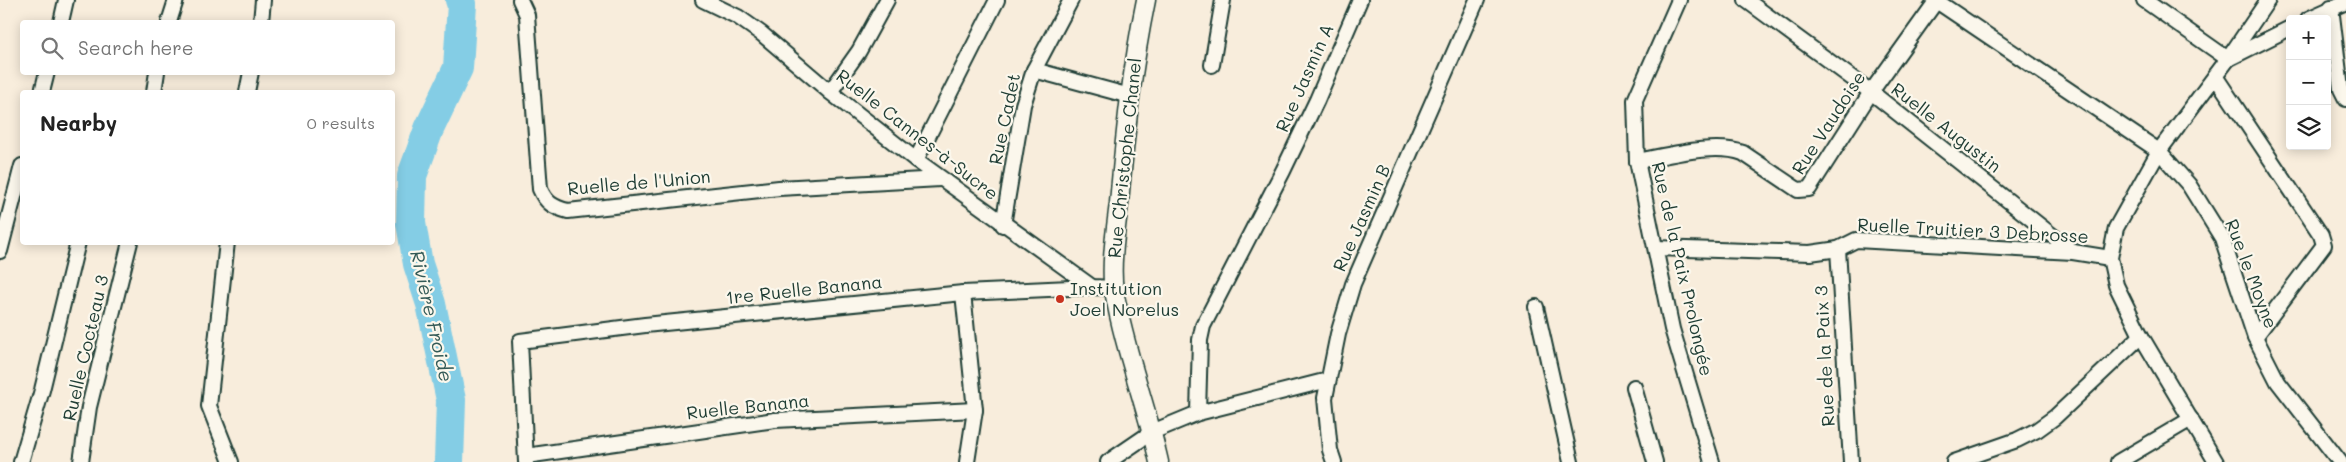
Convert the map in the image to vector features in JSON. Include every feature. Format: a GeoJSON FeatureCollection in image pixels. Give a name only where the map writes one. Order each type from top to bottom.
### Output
{"type":"FeatureCollection","features":[{"type":"Feature","properties":{"kind":"street"},"geometry":{"type":"LineString","coordinates":[[61,20],[66,0]]}},
{"type":"Feature","properties":{"kind":"street"},"geometry":{"type":"LineString","coordinates":[[170,20],[176,0]]}},
{"type":"Feature","properties":{"kind":"street"},"geometry":{"type":"LineString","coordinates":[[261,20],[263,0]]}},
{"type":"Feature","properties":{"kind":"street","name":"Ruelle de l'Union"},"geometry":{"type":"LineString","coordinates":[[520,0],[527,16],[540,189],[549,204],[556,208],[568,211],[779,188],[940,179]]}},
{"type":"Feature","properties":{"kind":"street","name":"Ruelle Cannes-à-Sucre"},"geometry":{"type":"LineString","coordinates":[[704,0],[738,17],[762,34],[830,92],[940,179],[1092,288]]}},
{"type":"Feature","properties":{"kind":"street"},"geometry":{"type":"LineString","coordinates":[[830,92],[859,51],[887,0]]}},
{"type":"Feature","properties":{"kind":"street"},"geometry":{"type":"LineString","coordinates":[[916,160],[997,0]]}},
{"type":"Feature","properties":{"kind":"street","name":"Rue Cadet"},"geometry":{"type":"LineString","coordinates":[[1003,225],[1023,105],[1034,70],[1071,0]]}},
{"type":"Feature","properties":{"kind":"street","name":"Rue Christophe Chanel"},"geometry":{"type":"LineString","coordinates":[[1146,0],[1136,46],[1130,96],[1115,242],[1114,288],[1134,377],[1152,432],[1159,462]]}},
{"type":"Feature","properties":{"kind":"street"},"geometry":{"type":"LineString","coordinates":[[1212,65],[1223,0]]}},
{"type":"Feature","properties":{"kind":"street","name":"Rue Jasmin A"},"geometry":{"type":"LineString","coordinates":[[1198,414],[1200,340],[1203,326],[1283,171],[1317,100],[1360,0]]}},
{"type":"Feature","properties":{"kind":"street","name":"Rue Jasmin B"},"geometry":{"type":"LineString","coordinates":[[1334,462],[1330,450],[1325,398],[1338,334],[1353,284],[1477,0]]}},
{"type":"Feature","properties":{"kind":"street","name":"Rue de la Paix Prolongée"},"geometry":{"type":"LineString","coordinates":[[1679,0],[1635,100],[1636,161],[1672,329],[1712,462]]}},
{"type":"Feature","properties":{"kind":"street","name":"Ruelle Augustin"},"geometry":{"type":"LineString","coordinates":[[1746,0],[1871,92],[2073,252]]}},
{"type":"Feature","properties":{"kind":"street","name":"Rue Vaudoise"},"geometry":{"type":"LineString","coordinates":[[1636,161],[1714,149],[1734,150],[1743,153],[1798,190],[1806,191],[1812,188],[1871,92],[1936,0]]}},
{"type":"Feature","properties":{"kind":"street","name":"Rue le Moyne"},"geometry":{"type":"LineString","coordinates":[[1936,0],[2159,151],[2189,184],[2222,238],[2255,338],[2278,382],[2340,462]]}},
{"type":"Feature","properties":{"kind":"street"},"geometry":{"type":"LineString","coordinates":[[2144,0],[2228,59]]}},
{"type":"Feature","properties":{"kind":"street"},"geometry":{"type":"LineString","coordinates":[[2216,462],[2141,336],[2116,285],[2110,258],[2116,228],[2159,151],[2228,59],[2268,0]]}},
{"type":"Feature","properties":{"kind":"street"},"geometry":{"type":"LineString","coordinates":[[2316,15],[2346,2]]}},
{"type":"Feature","properties":{"kind":"street"},"geometry":{"type":"LineString","coordinates":[[2331,7],[2341,88],[2346,98]]}},
{"type":"Feature","properties":{"kind":"street"},"geometry":{"type":"LineString","coordinates":[[2228,59],[2286,30]]}},
{"type":"Feature","properties":{"kind":"street"},"geometry":{"type":"LineString","coordinates":[[1034,70],[1130,96]]}},
{"type":"Feature","properties":{"kind":"street"},"geometry":{"type":"LineString","coordinates":[[42,90],[46,75]]}},
{"type":"Feature","properties":{"kind":"street"},"geometry":{"type":"LineString","coordinates":[[154,90],[157,75]]}},
{"type":"Feature","properties":{"kind":"street"},"geometry":{"type":"LineString","coordinates":[[247,90],[250,75]]}},
{"type":"Feature","properties":{"kind":"street"},"geometry":{"type":"LineString","coordinates":[[2215,76],[2322,234],[2324,245],[2320,254],[2255,338]]}},
{"type":"Feature","properties":{"kind":"street"},"geometry":{"type":"LineString","coordinates":[[0,251],[20,174]]}},
{"type":"Feature","properties":{"kind":"street","name":"Ruelle Truitier 3 Debrosse"},"geometry":{"type":"LineString","coordinates":[[1656,248],[1810,253],[1838,249],[1856,240],[2073,252],[2110,258]]}},
{"type":"Feature","properties":{"kind":"street","name":"Ruelle Cocteau 3"},"geometry":{"type":"LineString","coordinates":[[21,462],[42,390],[77,245]]}},
{"type":"Feature","properties":{"kind":"street","name":"Ruelle Cocteau 3"},"geometry":{"type":"LineString","coordinates":[[80,462],[89,407],[129,245]]}},
{"type":"Feature","properties":{"kind":"street"},"geometry":{"type":"LineString","coordinates":[[227,245],[209,406],[231,462]]}},
{"type":"Feature","properties":{"kind":"street","name":"Rue de la Paix 3"},"geometry":{"type":"LineString","coordinates":[[1838,249],[1850,462]]}},
{"type":"Feature","properties":{"kind":"street"},"geometry":{"type":"LineString","coordinates":[[1092,288],[1114,288]]}},
{"type":"Feature","properties":{"kind":"street","name":"1re Ruelle Banana"},"geometry":{"type":"LineString","coordinates":[[526,459],[520,342],[645,325],[963,293],[1092,288]]}},
{"type":"Feature","properties":{"kind":"street"},"geometry":{"type":"LineString","coordinates":[[963,293],[975,410],[966,462]]}},
{"type":"Feature","properties":{"kind":"street"},"geometry":{"type":"LineString","coordinates":[[1536,307],[1570,462]]}},
{"type":"Feature","properties":{"kind":"street"},"geometry":{"type":"LineString","coordinates":[[1954,462],[2017,440],[2037,430],[2055,417],[2141,336]]}},
{"type":"Feature","properties":{"kind":"street"},"geometry":{"type":"LineString","coordinates":[[1108,462],[1152,432],[1198,414],[1328,380]]}},
{"type":"Feature","properties":{"kind":"street"},"geometry":{"type":"LineString","coordinates":[[1634,387],[1655,462]]}},
{"type":"Feature","properties":{"kind":"street","name":"Ruelle Banana"},"geometry":{"type":"LineString","coordinates":[[526,459],[775,420],[975,410]]}},
{"type":"Feature","properties":{"kind":"street"},"geometry":{"type":"LineString","coordinates":[[2118,462],[2191,419]]}},
{"type":"Feature","properties":{"kind":"waterway","name":"Rivière Froide"},"geometry":{"type":"LineString","coordinates":[[449,462],[451,400],[431,304],[418,264],[411,223],[412,176],[429,129],[458,68],[462,4],[460,0]]}},
{"type":"Feature","properties":{"kind":"place","name":"Institution Joel Norelus"},"geometry":{"type":"Point","coordinates":[1060,299]}}]}
